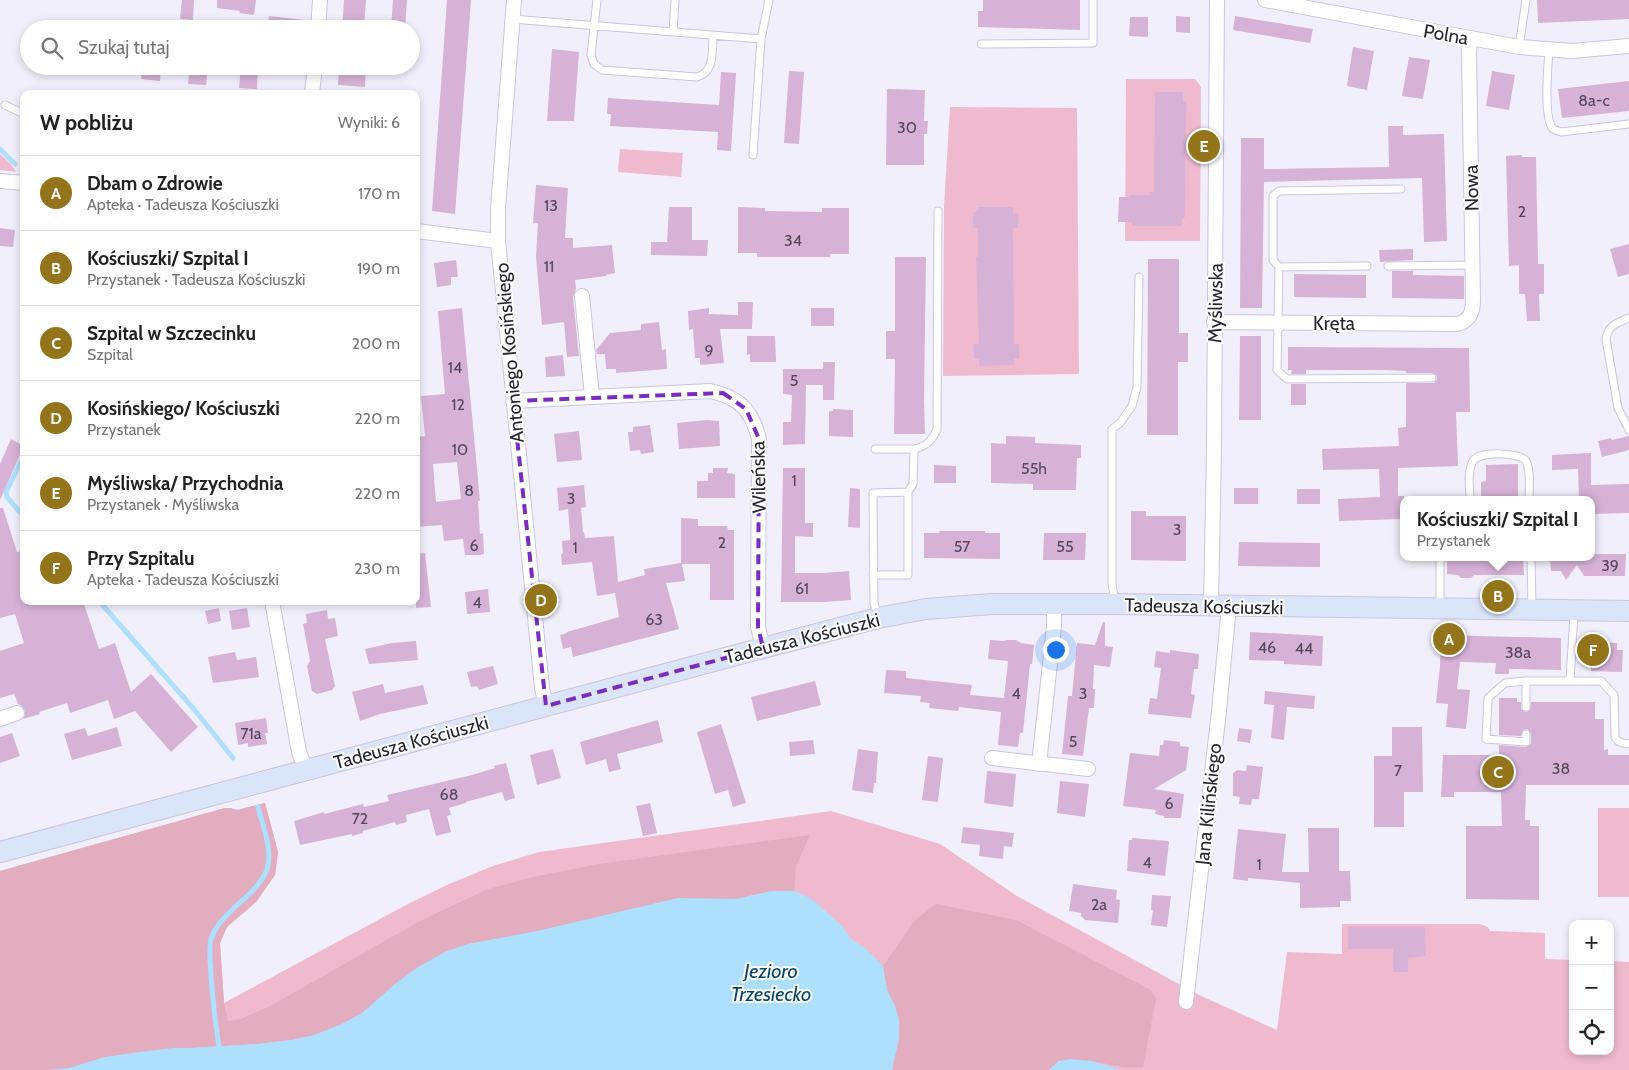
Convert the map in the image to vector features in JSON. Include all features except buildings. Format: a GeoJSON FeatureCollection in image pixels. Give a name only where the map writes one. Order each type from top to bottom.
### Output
{"type":"FeatureCollection","features":[{"type":"Feature","properties":{"kind":"street"},"geometry":{"type":"LineString","coordinates":[[319,20],[320,0]]}},
{"type":"Feature","properties":{"kind":"street","name":"Antoniego Kosińskiego"},"geometry":{"type":"LineString","coordinates":[[514,0],[498,210],[498,241],[542,688],[546,706]]}},
{"type":"Feature","properties":{"kind":"street","name":"Myśliwska"},"geometry":{"type":"LineString","coordinates":[[1217,0],[1214,322],[1220,606]]}},
{"type":"Feature","properties":{"kind":"street","name":"Polna"},"geometry":{"type":"LineString","coordinates":[[1265,0],[1518,47],[1550,50],[1586,50],[1629,46]]}},
{"type":"Feature","properties":{"kind":"street","name":"Nowa"},"geometry":{"type":"LineString","coordinates":[[1453,324],[1466,320],[1473,309],[1470,39]]}},
{"type":"Feature","properties":{"kind":"street"},"geometry":{"type":"LineString","coordinates":[[312,90],[314,75]]}},
{"type":"Feature","properties":{"kind":"street"},"geometry":{"type":"LineString","coordinates":[[0,180],[20,182]]}},
{"type":"Feature","properties":{"kind":"street"},"geometry":{"type":"LineString","coordinates":[[420,231],[498,241]]}},
{"type":"Feature","properties":{"kind":"street"},"geometry":{"type":"LineString","coordinates":[[582,296],[592,396]]}},
{"type":"Feature","properties":{"kind":"street","name":"Kręta"},"geometry":{"type":"LineString","coordinates":[[1214,322],[1453,324]]}},
{"type":"Feature","properties":{"kind":"street","name":"Wileńska"},"geometry":{"type":"LineString","coordinates":[[514,401],[710,391],[736,400],[750,415],[759,439],[758,627],[762,648]]}},
{"type":"Feature","properties":{"kind":"street","name":"Tadeusza Kościuszki"},"geometry":{"type":"LineString","coordinates":[[0,852],[762,648],[878,618],[926,609],[992,604],[1116,604],[1629,611]]}},
{"type":"Feature","properties":{"kind":"street"},"geometry":{"type":"LineString","coordinates":[[1039,764],[1054,627],[1054,604]]}},
{"type":"Feature","properties":{"kind":"street"},"geometry":{"type":"LineString","coordinates":[[273,605],[299,752],[306,770]]}},
{"type":"Feature","properties":{"kind":"street","name":"Jana Kilińskiego"},"geometry":{"type":"LineString","coordinates":[[1186,1002],[1218,721],[1220,606]]}},
{"type":"Feature","properties":{"kind":"street"},"geometry":{"type":"LineString","coordinates":[[0,719],[17,713]]}},
{"type":"Feature","properties":{"kind":"street"},"geometry":{"type":"LineString","coordinates":[[992,758],[1088,769]]}},
{"type":"Feature","properties":{"kind":"lane"},"geometry":{"type":"LineString","coordinates":[[597,0],[592,60],[596,67],[602,70],[702,76],[711,66],[713,36]]}},
{"type":"Feature","properties":{"kind":"lane"},"geometry":{"type":"LineString","coordinates":[[673,32],[675,0]]}},
{"type":"Feature","properties":{"kind":"lane"},"geometry":{"type":"LineString","coordinates":[[753,155],[761,40],[769,0]]}},
{"type":"Feature","properties":{"kind":"lane"},"geometry":{"type":"LineString","coordinates":[[981,44],[1093,44],[1093,0]]}},
{"type":"Feature","properties":{"kind":"lane"},"geometry":{"type":"LineString","coordinates":[[1518,47],[1526,0]]}},
{"type":"Feature","properties":{"kind":"lane"},"geometry":{"type":"LineString","coordinates":[[512,19],[761,40]]}},
{"type":"Feature","properties":{"kind":"lane"},"geometry":{"type":"LineString","coordinates":[[1550,50],[1546,80],[1549,122],[1553,129],[1561,132],[1629,124]]}},
{"type":"Feature","properties":{"kind":"lane"},"geometry":{"type":"LineString","coordinates":[[5,105],[20,112]]}},
{"type":"Feature","properties":{"kind":"lane"},"geometry":{"type":"LineString","coordinates":[[1401,189],[1279,191],[1273,196],[1273,260],[1278,266],[1277,370],[1287,379],[1432,378]]}},
{"type":"Feature","properties":{"kind":"lane"},"geometry":{"type":"LineString","coordinates":[[875,449],[914,449],[925,447],[932,440],[937,430],[938,211]]}},
{"type":"Feature","properties":{"kind":"lane"},"geometry":{"type":"LineString","coordinates":[[1388,266],[1472,265]]}},
{"type":"Feature","properties":{"kind":"lane"},"geometry":{"type":"LineString","coordinates":[[1278,266],[1367,266]]}},
{"type":"Feature","properties":{"kind":"lane"},"geometry":{"type":"LineString","coordinates":[[1116,604],[1112,584],[1112,430],[1120,423],[1132,406],[1138,387],[1139,277]]}},
{"type":"Feature","properties":{"kind":"lane"},"geometry":{"type":"LineString","coordinates":[[1629,318],[1612,326],[1606,335],[1606,343],[1618,408],[1629,430]]}},
{"type":"Feature","properties":{"kind":"lane"},"geometry":{"type":"LineString","coordinates":[[873,575],[908,575],[908,492],[913,484],[914,449]]}},
{"type":"Feature","properties":{"kind":"lane"},"geometry":{"type":"LineString","coordinates":[[1470,496],[1469,474],[1473,461],[1484,454],[1517,455],[1522,457],[1528,466],[1529,496]]}},
{"type":"Feature","properties":{"kind":"lane"},"geometry":{"type":"LineString","coordinates":[[878,618],[874,603],[873,492],[908,492]]}},
{"type":"Feature","properties":{"kind":"lane"},"geometry":{"type":"LineString","coordinates":[[1440,561],[1440,609]]}},
{"type":"Feature","properties":{"kind":"lane"},"geometry":{"type":"LineString","coordinates":[[1531,561],[1532,610]]}},
{"type":"Feature","properties":{"kind":"lane"},"geometry":{"type":"LineString","coordinates":[[1570,681],[1574,610]]}},
{"type":"Feature","properties":{"kind":"lane"},"geometry":{"type":"LineString","coordinates":[[1526,681],[1526,707]]}},
{"type":"Feature","properties":{"kind":"lane"},"geometry":{"type":"LineString","coordinates":[[1526,734],[1526,742],[1486,739],[1488,698],[1505,683],[1526,681],[1601,681],[1614,695],[1615,736],[1617,741],[1629,744]]}},
{"type":"Feature","properties":{"kind":"highlighted area"},"geometry":{"type":"Polygon","coordinates":[[[723,393],[746,409],[759,439],[758,627],[763,648],[546,706],[513,401],[723,393]]]}},
{"type":"Feature","properties":{"kind":"shaded area"},"geometry":{"type":"Polygon","coordinates":[[[1126,79],[1195,79],[1201,87],[1200,241],[1125,241],[1126,79]]]}},
{"type":"Feature","properties":{"kind":"shaded area"},"geometry":{"type":"Polygon","coordinates":[[[950,107],[1077,108],[1079,374],[943,376],[944,206],[950,107]]]}},
{"type":"Feature","properties":{"kind":"shaded area"},"geometry":{"type":"Polygon","coordinates":[[[620,149],[683,153],[681,177],[618,172],[620,149]]]}},
{"type":"Feature","properties":{"kind":"shaded area"},"geometry":{"type":"Polygon","coordinates":[[[0,154],[11,164],[16,172],[0,170],[0,154]]]}},
{"type":"Feature","properties":{"kind":"shaded area"},"geometry":{"type":"Polygon","coordinates":[[[265,803],[278,852],[275,875],[256,902],[227,927],[220,943],[224,1003],[406,905],[449,884],[493,866],[539,852],[831,811],[940,844],[1017,896],[1199,995],[1277,1030],[1287,952],[1342,954],[1342,924],[1480,924],[1488,927],[1490,931],[1545,933],[1545,959],[1569,960],[1569,1055],[1614,1055],[1614,961],[1629,962],[1629,1070],[1120,1070],[1091,1061],[1059,1061],[1049,1070],[0,1070],[0,871],[225,808],[237,810],[265,803]]]}},
{"type":"Feature","properties":{"kind":"shaded area"},"geometry":{"type":"Polygon","coordinates":[[[265,803],[278,852],[275,875],[256,902],[227,927],[220,943],[224,1003],[228,1021],[241,1019],[272,1005],[422,920],[488,889],[533,877],[599,864],[810,835],[796,866],[794,891],[771,891],[736,899],[714,899],[468,944],[445,952],[362,1013],[340,1025],[314,1035],[292,1040],[257,1044],[174,1048],[140,1052],[105,1057],[69,1068],[0,1070],[0,871],[225,808],[237,810],[265,803]]]}},
{"type":"Feature","properties":{"kind":"shaded area"},"geometry":{"type":"Polygon","coordinates":[[[1598,808],[1629,808],[1629,897],[1598,897],[1598,808]]]}},
{"type":"Feature","properties":{"kind":"shaded area"},"geometry":{"type":"Polygon","coordinates":[[[936,904],[1016,920],[1151,990],[1156,999],[1143,1067],[1124,1067],[1090,1061],[1059,1061],[1049,1070],[892,1070],[894,1062],[895,1006],[887,990],[883,966],[914,921],[936,904]]]}},
{"type":"Feature","properties":{"kind":"water","name":"Jezioro Trzesiecko"},"geometry":{"type":"Polygon","coordinates":[[[771,891],[794,891],[812,899],[841,925],[851,939],[865,948],[883,966],[887,990],[899,1019],[899,1039],[892,1070],[46,1070],[69,1068],[105,1057],[140,1052],[174,1048],[257,1044],[292,1040],[314,1035],[340,1025],[362,1013],[396,983],[418,967],[445,952],[468,944],[537,931],[678,898],[736,899],[771,891]]]}},
{"type":"Feature","properties":{"kind":"water"},"geometry":{"type":"Polygon","coordinates":[[[1070,1059],[1091,1061],[1120,1070],[1049,1070],[1059,1061],[1070,1059]]]}},
{"type":"Feature","properties":{"kind":"waterway"},"geometry":{"type":"LineString","coordinates":[[0,149],[15,164]]}},
{"type":"Feature","properties":{"kind":"waterway"},"geometry":{"type":"LineString","coordinates":[[20,463],[6,492],[7,497],[20,512]]}},
{"type":"Feature","properties":{"kind":"waterway"},"geometry":{"type":"LineString","coordinates":[[103,605],[193,708],[233,758]]}},
{"type":"Feature","properties":{"kind":"waterway"},"geometry":{"type":"LineString","coordinates":[[219,1046],[211,977],[210,944],[218,926],[255,888],[268,866],[267,840],[258,807]]}},
{"type":"Feature","properties":{"kind":"place","name":"Myśliwska/ Przychodnia"},"geometry":{"type":"Point","coordinates":[1204,146]}},
{"type":"Feature","properties":{"kind":"place","name":"Kościuszki/ Szpital I"},"geometry":{"type":"Point","coordinates":[1498,596]}},
{"type":"Feature","properties":{"kind":"place","name":"Kosińskiego/ Kościuszki"},"geometry":{"type":"Point","coordinates":[541,600]}},
{"type":"Feature","properties":{"kind":"place","name":"Dbam o Zdrowie"},"geometry":{"type":"Point","coordinates":[1449,639]}},
{"type":"Feature","properties":{"kind":"place","name":"Przy Szpitalu"},"geometry":{"type":"Point","coordinates":[1593,650]}},
{"type":"Feature","properties":{"kind":"place","name":"Szpital w Szczecinku"},"geometry":{"type":"Point","coordinates":[1498,772]}}]}
